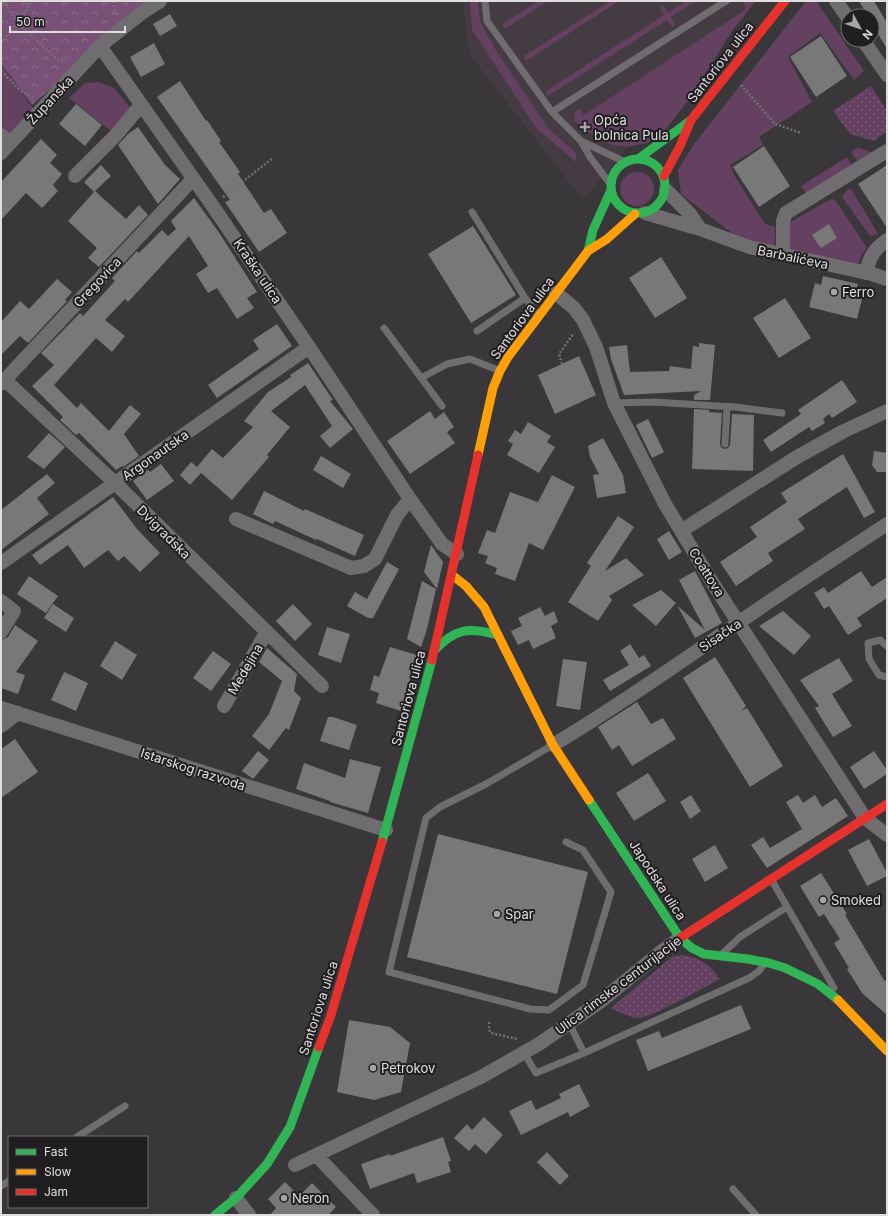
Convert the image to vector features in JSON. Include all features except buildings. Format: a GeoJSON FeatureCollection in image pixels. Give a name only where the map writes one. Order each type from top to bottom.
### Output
{"type":"FeatureCollection","features":[{"type":"Feature","properties":{"kind":"main road","name":"Santoriova ulica"},"geometry":{"type":"LineString","coordinates":[[638,159],[691,120],[785,1]]}},
{"type":"Feature","properties":{"kind":"main road","name":"Santoriova ulica"},"geometry":{"type":"LineString","coordinates":[[665,183],[691,120]]}},
{"type":"Feature","properties":{"kind":"main road"},"geometry":{"type":"LineString","coordinates":[[638,159],[654,163],[660,169],[665,183],[664,197],[659,204],[653,210],[640,213],[626,211],[619,206],[614,199],[611,188],[613,176],[618,168],[625,162],[638,159]]}},
{"type":"Feature","properties":{"kind":"main road","name":"Santoriova ulica"},"geometry":{"type":"LineString","coordinates":[[588,251],[593,230],[611,188]]}},
{"type":"Feature","properties":{"kind":"main road","name":"Santoriova ulica"},"geometry":{"type":"LineString","coordinates":[[236,1198],[267,1164],[290,1127],[330,1018],[386,830],[434,651],[457,554],[493,388],[508,357],[588,251],[607,239],[640,213]]}},
{"type":"Feature","properties":{"kind":"main road"},"geometry":{"type":"LineString","coordinates":[[451,579],[456,593]]}},
{"type":"Feature","properties":{"kind":"main road","name":"Japodska ulica"},"geometry":{"type":"LineString","coordinates":[[451,579],[466,586],[484,607],[553,745],[680,938],[698,952],[711,956],[765,962],[807,978],[824,988],[845,1007],[887,1052]]}},
{"type":"Feature","properties":{"kind":"main road"},"geometry":{"type":"LineString","coordinates":[[479,617],[493,624]]}},
{"type":"Feature","properties":{"kind":"main road"},"geometry":{"type":"LineString","coordinates":[[434,651],[442,641],[460,630],[474,629],[498,635]]}},
{"type":"Feature","properties":{"kind":"main road","name":"Ulica rimske centurijacije"},"geometry":{"type":"LineString","coordinates":[[680,938],[887,804]]}},
{"type":"Feature","properties":{"kind":"main road"},"geometry":{"type":"LineString","coordinates":[[215,1215],[236,1198]]}},
{"type":"Feature","properties":{"kind":"street","name":"Županska"},"geometry":{"type":"LineString","coordinates":[[4,144],[100,46],[143,12],[160,1]]}},
{"type":"Feature","properties":{"kind":"street","name":"Kraška ulica"},"geometry":{"type":"LineString","coordinates":[[100,46],[212,205],[410,499],[442,544],[457,554]]}},
{"type":"Feature","properties":{"kind":"street"},"geometry":{"type":"LineString","coordinates":[[868,48],[887,75]]}},
{"type":"Feature","properties":{"kind":"street"},"geometry":{"type":"LineString","coordinates":[[76,176],[116,135],[141,105]]}},
{"type":"Feature","properties":{"kind":"street"},"geometry":{"type":"LineString","coordinates":[[783,255],[784,221],[786,213],[887,151]]}},
{"type":"Feature","properties":{"kind":"street","name":"Gregovica"},"geometry":{"type":"LineString","coordinates":[[3,382],[193,179]]}},
{"type":"Feature","properties":{"kind":"street"},"geometry":{"type":"LineString","coordinates":[[665,183],[700,229]]}},
{"type":"Feature","properties":{"kind":"street","name":"Barbalićeva"},"geometry":{"type":"LineString","coordinates":[[640,213],[700,229],[749,247],[887,279]]}},
{"type":"Feature","properties":{"kind":"street"},"geometry":{"type":"LineString","coordinates":[[866,273],[869,258],[881,244],[887,240]]}},
{"type":"Feature","properties":{"kind":"street","name":"Coattova"},"geometry":{"type":"LineString","coordinates":[[556,293],[574,308],[583,320],[596,347],[614,403],[664,504],[865,818],[887,835]]}},
{"type":"Feature","properties":{"kind":"street","name":"Argonautska"},"geometry":{"type":"LineString","coordinates":[[1,563],[309,347]]}},
{"type":"Feature","properties":{"kind":"street","name":"Dvigradska"},"geometry":{"type":"LineString","coordinates":[[3,382],[115,483],[266,633],[322,686]]}},
{"type":"Feature","properties":{"kind":"street"},"geometry":{"type":"LineString","coordinates":[[681,531],[797,457],[844,431],[887,411]]}},
{"type":"Feature","properties":{"kind":"street"},"geometry":{"type":"LineString","coordinates":[[236,519],[351,568],[364,566],[375,559],[397,515],[410,499]]}},
{"type":"Feature","properties":{"kind":"street","name":"Sisačka"},"geometry":{"type":"LineString","coordinates":[[553,745],[662,675],[887,524]]}},
{"type":"Feature","properties":{"kind":"street"},"geometry":{"type":"LineString","coordinates":[[1,601],[14,611],[1,632]]}},
{"type":"Feature","properties":{"kind":"street","name":"Medejina"},"geometry":{"type":"LineString","coordinates":[[224,706],[266,633]]}},
{"type":"Feature","properties":{"kind":"street","name":"Istarskog razvoda"},"geometry":{"type":"LineString","coordinates":[[1,708],[386,830]]}},
{"type":"Feature","properties":{"kind":"street"},"geometry":{"type":"LineString","coordinates":[[1,726],[18,713]]}},
{"type":"Feature","properties":{"kind":"street","name":"Ulica rimske centurijacije"},"geometry":{"type":"LineString","coordinates":[[295,1165],[482,1077],[524,1053],[601,1001],[680,938]]}},
{"type":"Feature","properties":{"kind":"street"},"geometry":{"type":"LineString","coordinates":[[316,1155],[373,1215]]}},
{"type":"Feature","properties":{"kind":"street"},"geometry":{"type":"LineString","coordinates":[[236,1198],[249,1215]]}},
{"type":"Feature","properties":{"kind":"lane"},"geometry":{"type":"LineString","coordinates":[[485,1],[487,21],[552,112],[581,141],[611,188]]}},
{"type":"Feature","properties":{"kind":"lane"},"geometry":{"type":"LineString","coordinates":[[552,112],[726,1]]}},
{"type":"Feature","properties":{"kind":"lane"},"geometry":{"type":"LineString","coordinates":[[581,141],[625,162]]}},
{"type":"Feature","properties":{"kind":"lane"},"geometry":{"type":"LineString","coordinates":[[472,212],[525,298],[539,316]]}},
{"type":"Feature","properties":{"kind":"lane"},"geometry":{"type":"LineString","coordinates":[[477,331],[525,298]]}},
{"type":"Feature","properties":{"kind":"lane"},"geometry":{"type":"LineString","coordinates":[[384,328],[442,406]]}},
{"type":"Feature","properties":{"kind":"lane"},"geometry":{"type":"LineString","coordinates":[[421,378],[447,364],[470,359],[500,371]]}},
{"type":"Feature","properties":{"kind":"lane"},"geometry":{"type":"LineString","coordinates":[[614,403],[653,402],[726,407],[782,413]]}},
{"type":"Feature","properties":{"kind":"lane"},"geometry":{"type":"LineString","coordinates":[[725,444],[726,407]]}},
{"type":"Feature","properties":{"kind":"lane"},"geometry":{"type":"LineString","coordinates":[[887,646],[880,640],[868,643],[869,659],[879,675],[887,677]]}},
{"type":"Feature","properties":{"kind":"lane"},"geometry":{"type":"LineString","coordinates":[[553,745],[486,784],[440,808],[426,818],[389,972],[530,1009],[550,1010],[584,985],[611,892],[583,850],[566,842]]}},
{"type":"Feature","properties":{"kind":"lane"},"geometry":{"type":"LineString","coordinates":[[771,879],[845,1007]]}},
{"type":"Feature","properties":{"kind":"lane"},"geometry":{"type":"LineString","coordinates":[[720,956],[740,937],[787,907]]}},
{"type":"Feature","properties":{"kind":"lane"},"geometry":{"type":"LineString","coordinates":[[524,1053],[536,1073],[584,1053],[749,978],[759,971],[765,962]]}},
{"type":"Feature","properties":{"kind":"lane"},"geometry":{"type":"LineString","coordinates":[[569,1023],[584,1053]]}},
{"type":"Feature","properties":{"kind":"lane"},"geometry":{"type":"LineString","coordinates":[[79,1136],[125,1106]]}},
{"type":"Feature","properties":{"kind":"lane"},"geometry":{"type":"LineString","coordinates":[[734,1189],[756,1215]]}},
{"type":"Feature","properties":{"kind":"path"},"geometry":{"type":"LineString","coordinates":[[3,1],[17,22],[57,59],[79,68]]}},
{"type":"Feature","properties":{"kind":"path"},"geometry":{"type":"LineString","coordinates":[[1,43],[32,1]]}},
{"type":"Feature","properties":{"kind":"path"},"geometry":{"type":"LineString","coordinates":[[1,71],[21,91]]}},
{"type":"Feature","properties":{"kind":"path"},"geometry":{"type":"LineString","coordinates":[[738,82],[775,124],[801,134]]}},
{"type":"Feature","properties":{"kind":"path"},"geometry":{"type":"LineString","coordinates":[[212,205],[273,158]]}},
{"type":"Feature","properties":{"kind":"path"},"geometry":{"type":"LineString","coordinates":[[562,364],[559,354],[583,320]]}},
{"type":"Feature","properties":{"kind":"path"},"geometry":{"type":"LineString","coordinates":[[489,1022],[489,1030],[494,1034],[539,1044]]}},
{"type":"Feature","properties":{"kind":"shaded area","name":"Opća bolnica Pula"},"geometry":{"type":"Polygon","coordinates":[[[463,1],[753,1],[583,200],[469,54],[463,1]]]}},
{"type":"Feature","properties":{"kind":"shaded area"},"geometry":{"type":"Polygon","coordinates":[[[470,1],[478,1],[480,22],[499,55],[548,128],[576,153],[576,162],[537,129],[472,30],[470,1]]]}},
{"type":"Feature","properties":{"kind":"shaded area"},"geometry":{"type":"Polygon","coordinates":[[[538,1],[548,1],[505,29],[502,24],[538,1]]]}},
{"type":"Feature","properties":{"kind":"shaded area"},"geometry":{"type":"Polygon","coordinates":[[[610,1],[619,1],[526,61],[524,56],[610,1]]]}},
{"type":"Feature","properties":{"kind":"shaded area"},"geometry":{"type":"Polygon","coordinates":[[[687,1],[696,1],[671,17],[675,24],[674,27],[671,26],[667,20],[548,96],[546,91],[664,15],[660,8],[661,5],[668,13],[687,1]]]}},
{"type":"Feature","properties":{"kind":"shaded area"},"geometry":{"type":"Polygon","coordinates":[[[743,1],[756,1],[732,31],[690,98],[663,133],[647,143],[627,147],[612,145],[588,132],[574,121],[574,115],[577,109],[579,108],[584,115],[742,12],[746,8],[743,1]]]}},
{"type":"Feature","properties":{"kind":"shaded area"},"geometry":{"type":"Polygon","coordinates":[[[806,1],[816,1],[840,36],[840,48],[848,48],[864,71],[854,80],[820,33],[788,57],[812,102],[759,137],[763,145],[730,165],[734,175],[765,224],[775,227],[775,251],[749,246],[681,194],[678,170],[692,147],[806,1]]]}},
{"type":"Feature","properties":{"kind":"shaded area"},"geometry":{"type":"Polygon","coordinates":[[[1,63],[37,114],[10,143],[1,135],[1,63]]]}},
{"type":"Feature","properties":{"kind":"shaded area"},"geometry":{"type":"Polygon","coordinates":[[[99,82],[114,88],[134,112],[116,135],[69,98],[85,83],[99,82]]]}},
{"type":"Feature","properties":{"kind":"shaded area"},"geometry":{"type":"Polygon","coordinates":[[[871,86],[887,111],[887,131],[874,141],[850,134],[833,111],[871,86]]]}},
{"type":"Feature","properties":{"kind":"shaded area"},"geometry":{"type":"Polygon","coordinates":[[[857,148],[879,155],[861,166],[851,152],[857,148]]]}},
{"type":"Feature","properties":{"kind":"shaded area"},"geometry":{"type":"Polygon","coordinates":[[[847,157],[853,168],[808,196],[801,186],[847,157]]]}},
{"type":"Feature","properties":{"kind":"shaded area"},"geometry":{"type":"Polygon","coordinates":[[[634,172],[640,172],[649,177],[653,183],[653,195],[649,201],[640,206],[634,206],[625,201],[620,192],[620,186],[625,177],[634,172]]]}},
{"type":"Feature","properties":{"kind":"shaded area"},"geometry":{"type":"Polygon","coordinates":[[[848,188],[852,190],[878,234],[870,236],[842,197],[848,188]]]}},
{"type":"Feature","properties":{"kind":"shaded area"},"geometry":{"type":"Polygon","coordinates":[[[831,199],[836,201],[867,248],[862,254],[857,269],[784,254],[787,224],[831,199]]]}},
{"type":"Feature","properties":{"kind":"shaded area"},"geometry":{"type":"Polygon","coordinates":[[[684,955],[705,963],[720,979],[653,1014],[643,1017],[630,1017],[611,1008],[673,956],[684,955]]]}},
{"type":"Feature","properties":{"kind":"green space"},"geometry":{"type":"Polygon","coordinates":[[[1,1],[160,1],[100,46],[32,105],[1,63],[1,1]]]}},
{"type":"Feature","properties":{"kind":"traffic: fast"},"geometry":{"type":"LineString","coordinates":[[638,159],[691,120]]}},
{"type":"Feature","properties":{"kind":"traffic: fast"},"geometry":{"type":"LineString","coordinates":[[633,159],[643,159],[653,163],[661,171],[665,181],[665,186],[665,191],[661,201],[653,209],[643,213],[633,213],[623,209],[615,201],[611,191],[611,181],[615,171],[623,163],[633,159]]}},
{"type":"Feature","properties":{"kind":"traffic: fast"},"geometry":{"type":"LineString","coordinates":[[588,251],[593,230],[611,190]]}},
{"type":"Feature","properties":{"kind":"traffic: fast"},"geometry":{"type":"LineString","coordinates":[[434,651],[449,638],[463,631],[471,630],[498,635]]}},
{"type":"Feature","properties":{"kind":"traffic: fast"},"geometry":{"type":"LineString","coordinates":[[382,842],[432,660]]}},
{"type":"Feature","properties":{"kind":"traffic: fast"},"geometry":{"type":"LineString","coordinates":[[589,800],[680,938],[692,948],[704,954],[748,959],[785,968],[818,984],[838,1000]]}},
{"type":"Feature","properties":{"kind":"traffic: fast"},"geometry":{"type":"LineString","coordinates":[[215,1215],[236,1198],[267,1164],[290,1127],[319,1047]]}},
{"type":"Feature","properties":{"kind":"traffic: slow"},"geometry":{"type":"LineString","coordinates":[[478,455],[493,388],[508,357],[588,251],[607,239],[635,214]]}},
{"type":"Feature","properties":{"kind":"traffic: slow"},"geometry":{"type":"LineString","coordinates":[[452,575],[466,586],[484,607],[553,745],[589,800]]}},
{"type":"Feature","properties":{"kind":"traffic: slow"},"geometry":{"type":"LineString","coordinates":[[838,1000],[887,1051]]}},
{"type":"Feature","properties":{"kind":"traffic: jam"},"geometry":{"type":"LineString","coordinates":[[664,176],[680,146],[691,120],[785,1]]}},
{"type":"Feature","properties":{"kind":"traffic: jam"},"geometry":{"type":"LineString","coordinates":[[432,660],[478,455]]}},
{"type":"Feature","properties":{"kind":"traffic: jam"},"geometry":{"type":"LineString","coordinates":[[680,938],[887,804]]}},
{"type":"Feature","properties":{"kind":"traffic: jam"},"geometry":{"type":"LineString","coordinates":[[319,1047],[330,1018],[382,842]]}},
{"type":"Feature","properties":{"kind":"place","name":"Opća bolnica Pula"},"geometry":{"type":"Point","coordinates":[585,127]}},
{"type":"Feature","properties":{"kind":"place","name":"Ferro"},"geometry":{"type":"Point","coordinates":[834,292]}},
{"type":"Feature","properties":{"kind":"place","name":"Smoked"},"geometry":{"type":"Point","coordinates":[823,900]}},
{"type":"Feature","properties":{"kind":"place","name":"Spar"},"geometry":{"type":"Point","coordinates":[497,914]}},
{"type":"Feature","properties":{"kind":"place","name":"Petrokov"},"geometry":{"type":"Point","coordinates":[373,1068]}},
{"type":"Feature","properties":{"kind":"place","name":"Neron"},"geometry":{"type":"Point","coordinates":[284,1198]}}]}
